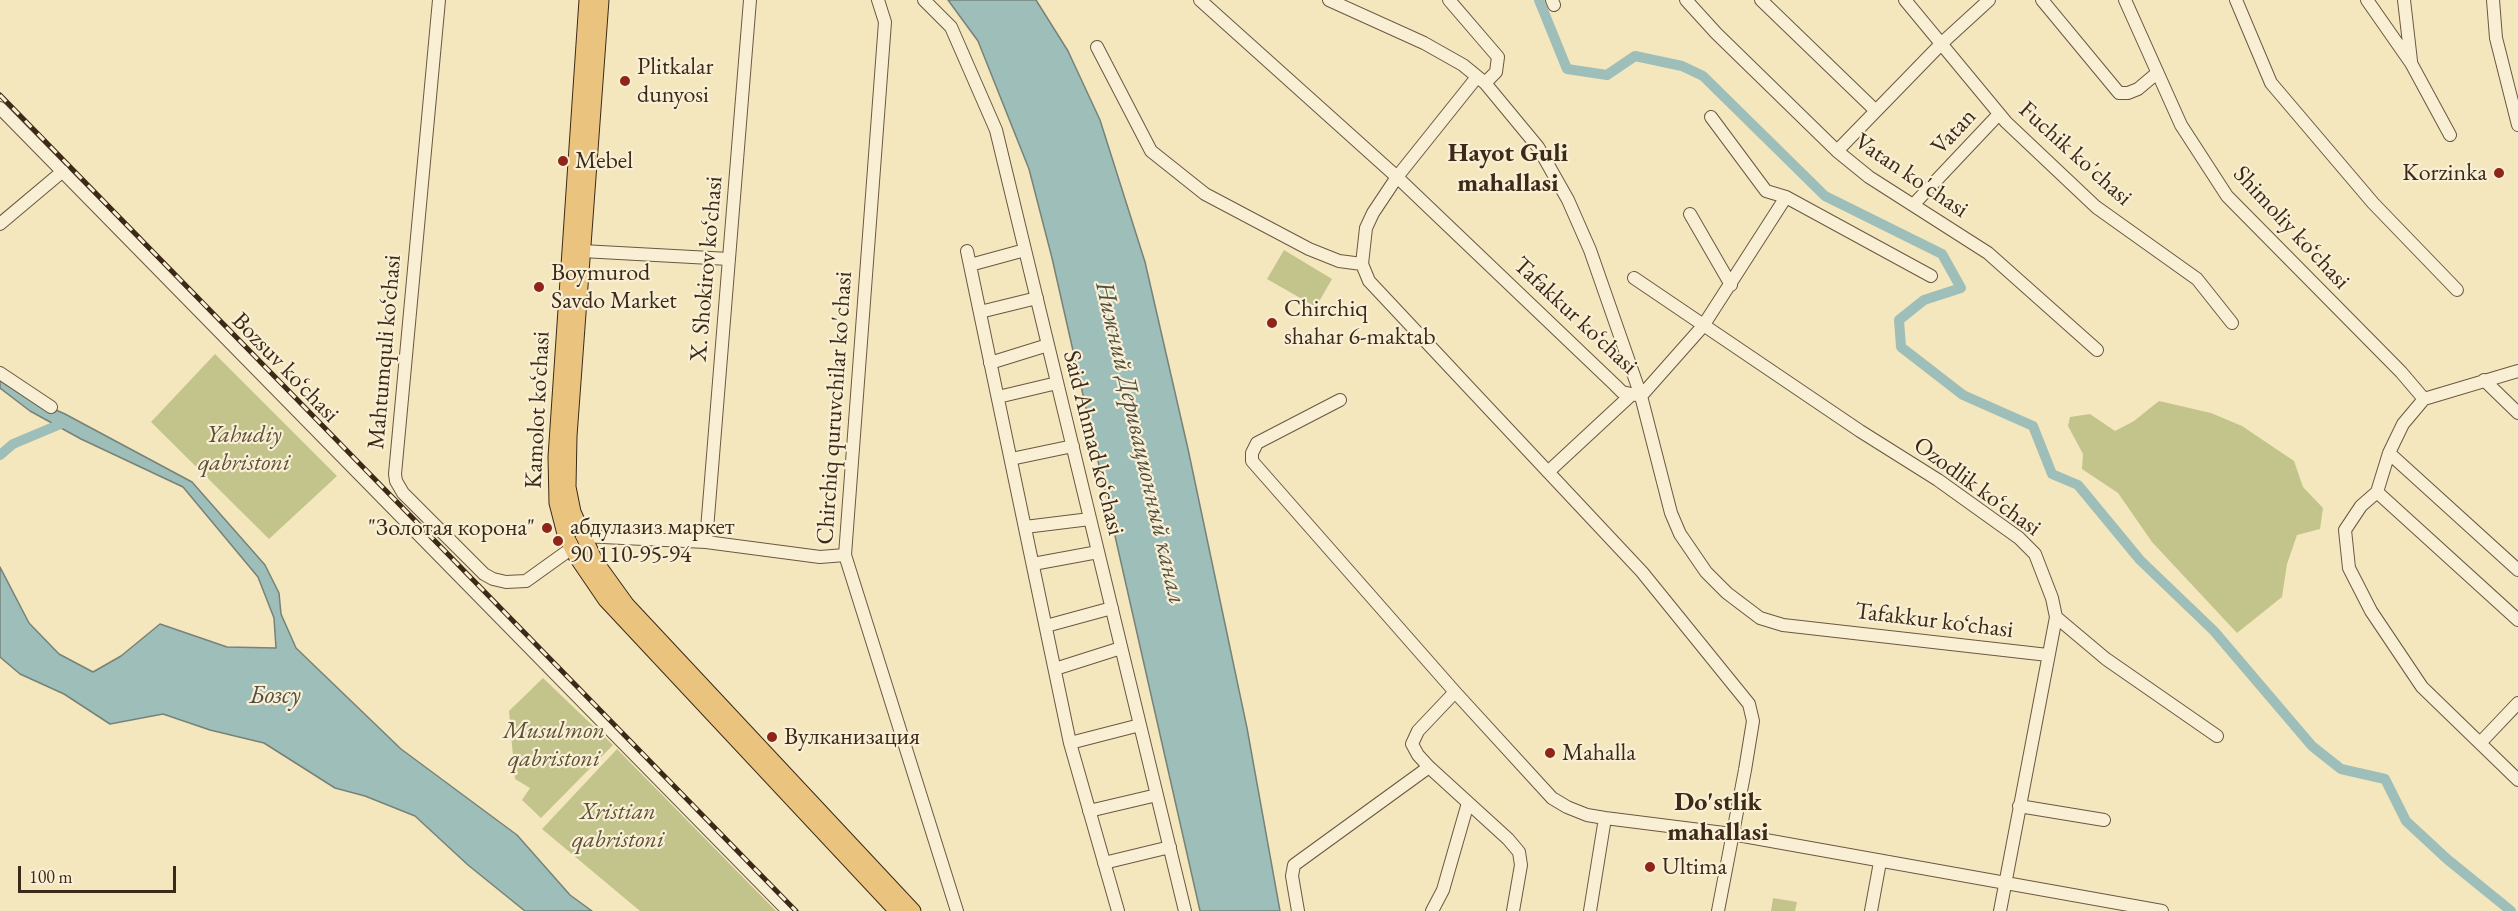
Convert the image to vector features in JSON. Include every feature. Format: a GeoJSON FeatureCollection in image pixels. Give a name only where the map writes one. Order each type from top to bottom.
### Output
{"type":"FeatureCollection","features":[{"type":"Feature","properties":{"kind":"main road","name":"Kamolot ko‘chasi"},"geometry":{"type":"LineString","coordinates":[[586,0],[584,135],[556,456],[557,503],[572,548],[606,600],[897,911]]}},
{"type":"Feature","properties":{"kind":"main road"},"geometry":{"type":"LineString","coordinates":[[601,0],[584,135],[582,251],[568,462],[570,499],[582,536],[595,561],[626,604],[913,911]]}},
{"type":"Feature","properties":{"kind":"street","name":"Mahtumquli ko‘chasi"},"geometry":{"type":"LineString","coordinates":[[439,0],[396,481],[403,493],[484,574],[494,579],[506,582],[526,581],[572,548]]}},
{"type":"Feature","properties":{"kind":"street","name":"X. Shokirov ko‘chasi"},"geometry":{"type":"LineString","coordinates":[[706,542],[750,0]]}},
{"type":"Feature","properties":{"kind":"street","name":"Chirchiq quruvchilar ko'chasi"},"geometry":{"type":"LineString","coordinates":[[878,0],[885,22],[845,555],[957,911]]}},
{"type":"Feature","properties":{"kind":"street","name":"Said Ahmad ko‘chasi"},"geometry":{"type":"LineString","coordinates":[[924,0],[951,27],[996,130],[1185,911]]}},
{"type":"Feature","properties":{"kind":"street","name":"Tafakkur ko‘chasi"},"geometry":{"type":"LineString","coordinates":[[1200,0],[1397,177],[1615,385],[1636,395],[1671,513],[1680,534],[1706,572],[1747,610],[1760,618],[1783,625],[2048,655]]}},
{"type":"Feature","properties":{"kind":"street"},"geometry":{"type":"LineString","coordinates":[[1329,0],[1424,43],[1463,65],[1481,80],[1538,147],[1568,200],[1590,250],[1636,395]]}},
{"type":"Feature","properties":{"kind":"street"},"geometry":{"type":"LineString","coordinates":[[1449,0],[1498,57],[1496,72],[1481,80],[1397,177],[1366,228],[1362,264],[1369,281],[1642,572],[1749,704],[1753,721],[1718,911]]}},
{"type":"Feature","properties":{"kind":"street","name":"Vatan ko'chasi"},"geometry":{"type":"LineString","coordinates":[[1686,0],[1716,33],[1837,151],[1869,177],[1988,253],[2097,350]]}},
{"type":"Feature","properties":{"kind":"street","name":"Vatan ko'chasi"},"geometry":{"type":"LineString","coordinates":[[1761,0],[1876,111]]}},
{"type":"Feature","properties":{"kind":"street","name":"Fuchik ko'chasi"},"geometry":{"type":"LineString","coordinates":[[1905,0],[1999,114],[2096,207],[2197,279],[2232,323]]}},
{"type":"Feature","properties":{"kind":"street"},"geometry":{"type":"LineString","coordinates":[[1837,151],[1942,44],[1989,0]]}},
{"type":"Feature","properties":{"kind":"street"},"geometry":{"type":"LineString","coordinates":[[2042,0],[2119,93],[2128,93],[2138,89],[2157,73]]}},
{"type":"Feature","properties":{"kind":"street","name":"Shimoliy ko‘chasi"},"geometry":{"type":"LineString","coordinates":[[2125,0],[2181,125],[2227,196],[2401,372],[2424,399]]}},
{"type":"Feature","properties":{"kind":"street"},"geometry":{"type":"LineString","coordinates":[[2236,0],[2271,83],[2373,202],[2457,290]]}},
{"type":"Feature","properties":{"kind":"street"},"geometry":{"type":"LineString","coordinates":[[2367,0],[2411,63],[2450,135]]}},
{"type":"Feature","properties":{"kind":"street"},"geometry":{"type":"LineString","coordinates":[[2404,0],[2411,63]]}},
{"type":"Feature","properties":{"kind":"street"},"geometry":{"type":"LineString","coordinates":[[2493,0],[2496,38],[2518,124]]}},
{"type":"Feature","properties":{"kind":"street"},"geometry":{"type":"LineString","coordinates":[[1097,46],[1151,151],[1205,194],[1309,249],[1339,261],[1362,264]]}},
{"type":"Feature","properties":{"kind":"street","name":"Bozsuv ko‘chasi"},"geometry":{"type":"LineString","coordinates":[[0,108],[789,911]]}},
{"type":"Feature","properties":{"kind":"street","name":"Vatan"},"geometry":{"type":"LineString","coordinates":[[1914,204],[1999,114]]}},
{"type":"Feature","properties":{"kind":"street"},"geometry":{"type":"LineString","coordinates":[[1711,117],[1766,191],[1786,197],[1931,276]]}},
{"type":"Feature","properties":{"kind":"street"},"geometry":{"type":"LineString","coordinates":[[0,224],[63,171]]}},
{"type":"Feature","properties":{"kind":"street"},"geometry":{"type":"LineString","coordinates":[[1548,472],[1636,395],[1703,326],[1786,197]]}},
{"type":"Feature","properties":{"kind":"street"},"geometry":{"type":"LineString","coordinates":[[1690,214],[1731,285]]}},
{"type":"Feature","properties":{"kind":"street"},"geometry":{"type":"LineString","coordinates":[[970,265],[1025,249]]}},
{"type":"Feature","properties":{"kind":"street"},"geometry":{"type":"LineString","coordinates":[[582,251],[729,259]]}},
{"type":"Feature","properties":{"kind":"street"},"geometry":{"type":"LineString","coordinates":[[967,251],[1070,743],[1118,911]]}},
{"type":"Feature","properties":{"kind":"street","name":"Ozodlik ko‘chasi"},"geometry":{"type":"LineString","coordinates":[[1634,278],[1860,431],[1938,480],[2019,538],[2034,554],[2052,598],[2056,617]]}},
{"type":"Feature","properties":{"kind":"street"},"geometry":{"type":"LineString","coordinates":[[980,312],[1037,298]]}},
{"type":"Feature","properties":{"kind":"street"},"geometry":{"type":"LineString","coordinates":[[990,363],[1048,345]]}},
{"type":"Feature","properties":{"kind":"street"},"geometry":{"type":"LineString","coordinates":[[2518,371],[2424,399],[2403,424],[2389,453],[2377,492],[2361,506],[2345,530],[2349,568],[2371,610],[2422,687],[2518,780]]}},
{"type":"Feature","properties":{"kind":"street"},"geometry":{"type":"LineString","coordinates":[[0,373],[51,407]]}},
{"type":"Feature","properties":{"kind":"street"},"geometry":{"type":"LineString","coordinates":[[2484,380],[2518,413]]}},
{"type":"Feature","properties":{"kind":"street"},"geometry":{"type":"LineString","coordinates":[[998,398],[1057,383]]}},
{"type":"Feature","properties":{"kind":"street"},"geometry":{"type":"LineString","coordinates":[[1340,400],[1257,443],[1252,453],[1252,461],[1455,693],[1552,798],[1587,815],[1732,834],[2162,911]]}},
{"type":"Feature","properties":{"kind":"street"},"geometry":{"type":"LineString","coordinates":[[1011,459],[1072,446]]}},
{"type":"Feature","properties":{"kind":"street"},"geometry":{"type":"LineString","coordinates":[[2389,453],[2518,570]]}},
{"type":"Feature","properties":{"kind":"street"},"geometry":{"type":"LineString","coordinates":[[2377,492],[2518,620]]}},
{"type":"Feature","properties":{"kind":"street"},"geometry":{"type":"LineString","coordinates":[[1025,527],[1090,519]]}},
{"type":"Feature","properties":{"kind":"street"},"geometry":{"type":"LineString","coordinates":[[582,536],[706,542],[820,557],[845,555]]}},
{"type":"Feature","properties":{"kind":"street"},"geometry":{"type":"LineString","coordinates":[[1033,564],[1098,552]]}},
{"type":"Feature","properties":{"kind":"street"},"geometry":{"type":"LineString","coordinates":[[1046,626],[1112,608]]}},
{"type":"Feature","properties":{"kind":"street"},"geometry":{"type":"LineString","coordinates":[[2000,911],[2056,617],[2106,659],[2217,736]]}},
{"type":"Feature","properties":{"kind":"street"},"geometry":{"type":"LineString","coordinates":[[1055,669],[1121,648]]}},
{"type":"Feature","properties":{"kind":"street"},"geometry":{"type":"LineString","coordinates":[[1455,693],[1418,730],[1412,744],[1429,767],[1508,838],[1522,857],[1513,911]]}},
{"type":"Feature","properties":{"kind":"street"},"geometry":{"type":"LineString","coordinates":[[2481,742],[2518,703]]}},
{"type":"Feature","properties":{"kind":"street"},"geometry":{"type":"LineString","coordinates":[[1070,743],[1140,725]]}},
{"type":"Feature","properties":{"kind":"street"},"geometry":{"type":"LineString","coordinates":[[1298,911],[1292,869],[1298,862],[1429,767]]}},
{"type":"Feature","properties":{"kind":"street"},"geometry":{"type":"LineString","coordinates":[[1089,811],[1157,795]]}},
{"type":"Feature","properties":{"kind":"street"},"geometry":{"type":"LineString","coordinates":[[1432,911],[1443,890],[1468,803]]}},
{"type":"Feature","properties":{"kind":"street"},"geometry":{"type":"LineString","coordinates":[[2019,806],[2104,820]]}},
{"type":"Feature","properties":{"kind":"street"},"geometry":{"type":"LineString","coordinates":[[1590,911],[1605,818]]}},
{"type":"Feature","properties":{"kind":"street"},"geometry":{"type":"LineString","coordinates":[[1104,862],[1170,847]]}},
{"type":"Feature","properties":{"kind":"street"},"geometry":{"type":"LineString","coordinates":[[1871,911],[1880,862]]}},
{"type":"Feature","properties":{"kind":"green space"},"geometry":{"type":"Polygon","coordinates":[[[1284,250],[1332,279],[1316,307],[1267,279],[1284,250]]]}},
{"type":"Feature","properties":{"kind":"green space","name":"Yahudiy qabristoni"},"geometry":{"type":"Polygon","coordinates":[[[215,354],[337,476],[269,539],[151,422],[215,354]]]}},
{"type":"Feature","properties":{"kind":"green space"},"geometry":{"type":"Polygon","coordinates":[[[2159,401],[2211,413],[2242,426],[2294,461],[2303,487],[2323,508],[2320,529],[2297,535],[2287,564],[2282,597],[2237,633],[2152,542],[2118,493],[2082,469],[2083,454],[2068,426],[2070,417],[2090,414],[2115,431],[2134,421],[2159,401]]]}},
{"type":"Feature","properties":{"kind":"green space","name":"Musulmon qabristoni"},"geometry":{"type":"Polygon","coordinates":[[[543,678],[613,745],[541,818],[522,800],[530,788],[515,779],[509,711],[543,678]]]}},
{"type":"Feature","properties":{"kind":"green space","name":"Xristian qabristoni"},"geometry":{"type":"Polygon","coordinates":[[[617,749],[776,911],[640,911],[542,829],[617,749]]]}},
{"type":"Feature","properties":{"kind":"green space"},"geometry":{"type":"Polygon","coordinates":[[[1773,898],[1797,902],[1795,911],[1771,911],[1773,898]]]}},
{"type":"Feature","properties":{"kind":"water","name":"Нижний Деривационный канал"},"geometry":{"type":"Polygon","coordinates":[[[948,0],[1036,0],[1068,51],[1100,120],[1145,262],[1188,449],[1247,728],[1280,911],[1200,911],[1052,258],[1029,169],[978,41],[948,0]]]}},
{"type":"Feature","properties":{"kind":"water","name":"Бозсу"},"geometry":{"type":"Polygon","coordinates":[[[0,380],[31,399],[65,414],[192,482],[265,565],[279,593],[281,614],[296,648],[401,749],[517,835],[570,895],[592,911],[525,911],[468,865],[415,816],[365,796],[335,788],[264,743],[210,730],[163,714],[110,724],[64,694],[20,674],[0,657],[0,567],[29,623],[59,654],[93,672],[121,656],[160,624],[227,647],[276,648],[274,618],[258,577],[183,487],[81,439],[30,411],[0,388],[0,380]]]}},
{"type":"Feature","properties":{"kind":"waterway"},"geometry":{"type":"LineString","coordinates":[[1539,0],[1567,69],[1607,75],[1635,56],[1682,66],[1703,76],[1825,196],[1942,254],[1961,288],[1924,300],[1899,320],[1901,347],[1963,395],[2033,426],[2052,474],[2078,485],[2140,560],[2214,631],[2312,746],[2341,769],[2385,779],[2406,821],[2447,859],[2511,911]]}},
{"type":"Feature","properties":{"kind":"waterway"},"geometry":{"type":"LineString","coordinates":[[0,455],[13,444],[63,423]]}},
{"type":"Feature","properties":{"kind":"railway"},"geometry":{"type":"LineString","coordinates":[[0,95],[796,911]]}},
{"type":"Feature","properties":{"kind":"place","name":"Plitkalar dunyosi"},"geometry":{"type":"Point","coordinates":[625,81]}},
{"type":"Feature","properties":{"kind":"place","name":"Mebel"},"geometry":{"type":"Point","coordinates":[563,161]}},
{"type":"Feature","properties":{"kind":"place","name":"Korzinka"},"geometry":{"type":"Point","coordinates":[2499,173]}},
{"type":"Feature","properties":{"kind":"place","name":"Boymurod Savdo Market"},"geometry":{"type":"Point","coordinates":[539,287]}},
{"type":"Feature","properties":{"kind":"place","name":"Chirchiq shahar 6-maktab"},"geometry":{"type":"Point","coordinates":[1272,323]}},
{"type":"Feature","properties":{"kind":"place","name":"\"Золотая корона\""},"geometry":{"type":"Point","coordinates":[547,528]}},
{"type":"Feature","properties":{"kind":"place","name":"абдулазиз маркет 90 110-95-94"},"geometry":{"type":"Point","coordinates":[558,541]}},
{"type":"Feature","properties":{"kind":"place","name":"Вулканизация"},"geometry":{"type":"Point","coordinates":[772,737]}},
{"type":"Feature","properties":{"kind":"place","name":"Mahalla"},"geometry":{"type":"Point","coordinates":[1550,753]}},
{"type":"Feature","properties":{"kind":"place","name":"Ultima"},"geometry":{"type":"Point","coordinates":[1650,867]}},
{"type":"Feature","properties":{"kind":"district","name":"Hayot Guli mahallasi"},"geometry":{"type":"Point","coordinates":[1508,169]}},
{"type":"Feature","properties":{"kind":"district","name":"Do'stlik mahallasi"},"geometry":{"type":"Point","coordinates":[1718,818]}}]}
